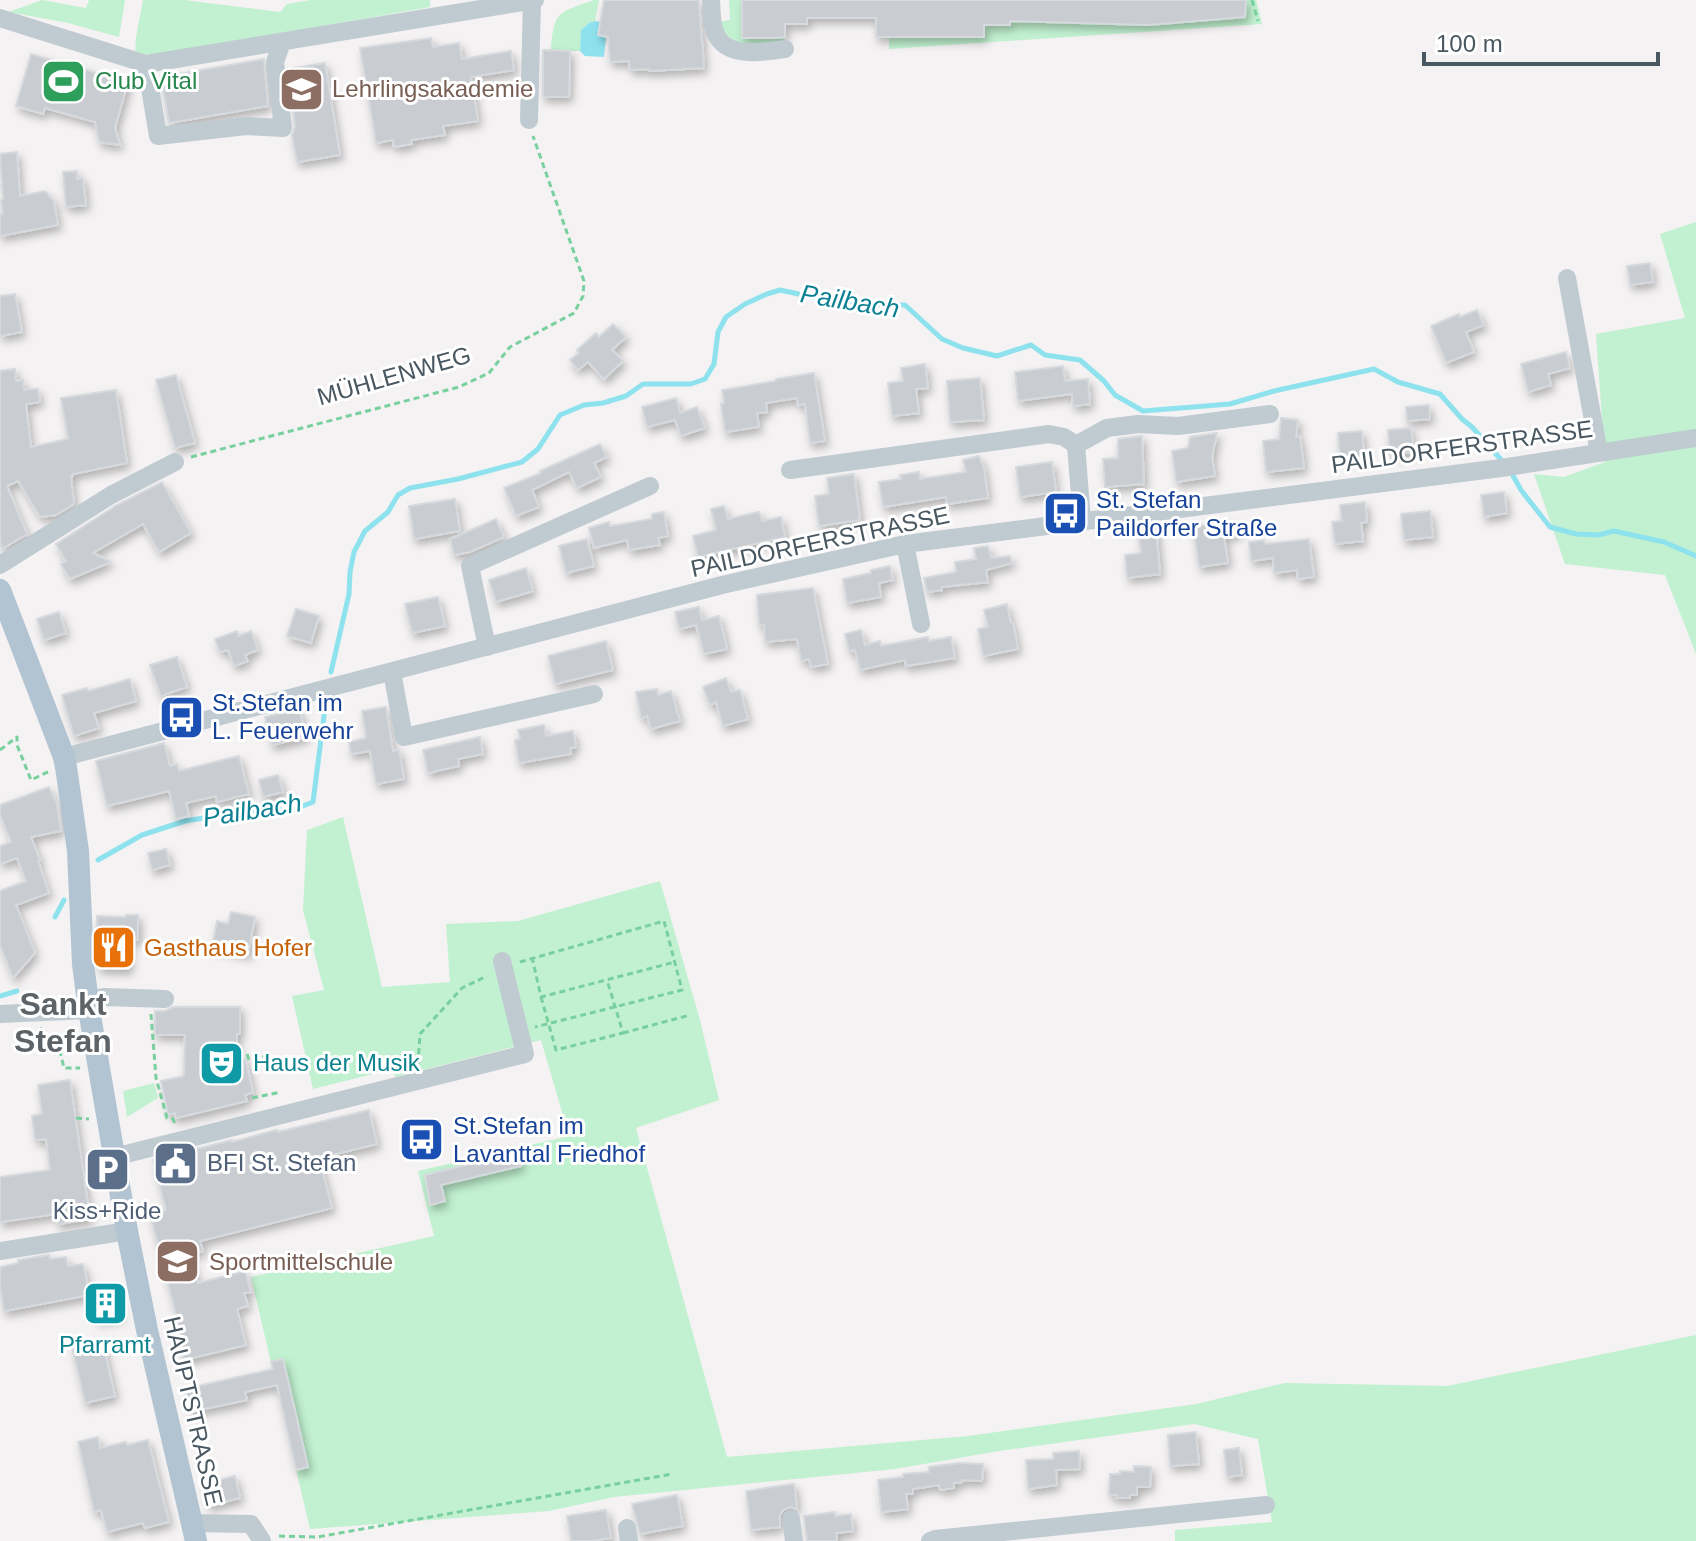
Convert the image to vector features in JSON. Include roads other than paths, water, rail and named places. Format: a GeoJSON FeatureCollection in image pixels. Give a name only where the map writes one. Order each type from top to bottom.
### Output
{"type":"FeatureCollection","features":[{"type":"Feature","properties":{"kind":"main road","name":"HAUPTSTRASSE"},"geometry":{"type":"LineString","coordinates":[[1,597],[64,757],[77,837],[88,1005],[127,1231],[194,1532]]}},
{"type":"Feature","properties":{"kind":"street"},"geometry":{"type":"LineString","coordinates":[[0,18],[146,64],[533,0],[529,120]]}},
{"type":"Feature","properties":{"kind":"street"},"geometry":{"type":"LineString","coordinates":[[711,0],[713,24],[720,41],[738,50],[762,53],[785,49]]}},
{"type":"Feature","properties":{"kind":"street"},"geometry":{"type":"LineString","coordinates":[[146,64],[158,136],[246,126],[283,128],[275,62],[282,42]]}},
{"type":"Feature","properties":{"kind":"street"},"geometry":{"type":"LineString","coordinates":[[1567,278],[1599,453]]}},
{"type":"Feature","properties":{"kind":"street"},"geometry":{"type":"LineString","coordinates":[[1076,445],[1107,428],[1138,424],[1178,426],[1270,414]]}},
{"type":"Feature","properties":{"kind":"street"},"geometry":{"type":"LineString","coordinates":[[790,470],[1049,434],[1064,437],[1076,445]]}},
{"type":"Feature","properties":{"kind":"street","name":"PAILDORFERSTRASSE"},"geometry":{"type":"LineString","coordinates":[[64,757],[722,585],[905,544],[1501,468],[1696,438]]}},
{"type":"Feature","properties":{"kind":"street"},"geometry":{"type":"LineString","coordinates":[[1076,445],[1082,521]]}},
{"type":"Feature","properties":{"kind":"street"},"geometry":{"type":"LineString","coordinates":[[0,565],[111,495],[175,462]]}},
{"type":"Feature","properties":{"kind":"street"},"geometry":{"type":"LineString","coordinates":[[487,647],[470,566],[650,486]]}},
{"type":"Feature","properties":{"kind":"street"},"geometry":{"type":"LineString","coordinates":[[905,544],[921,624]]}},
{"type":"Feature","properties":{"kind":"street"},"geometry":{"type":"LineString","coordinates":[[392,672],[404,737],[594,694]]}},
{"type":"Feature","properties":{"kind":"street"},"geometry":{"type":"LineString","coordinates":[[114,1157],[525,1054],[503,965]]}},
{"type":"Feature","properties":{"kind":"street"},"geometry":{"type":"LineString","coordinates":[[0,1014],[88,1005],[105,997],[165,999]]}},
{"type":"Feature","properties":{"kind":"street"},"geometry":{"type":"LineString","coordinates":[[0,1251],[127,1231]]}},
{"type":"Feature","properties":{"kind":"street"},"geometry":{"type":"LineString","coordinates":[[930,1541],[1266,1505]]}},
{"type":"Feature","properties":{"kind":"street"},"geometry":{"type":"LineString","coordinates":[[791,1519],[794,1541]]}},
{"type":"Feature","properties":{"kind":"street"},"geometry":{"type":"LineString","coordinates":[[194,1532],[251,1524],[260,1538]]}},
{"type":"Feature","properties":{"kind":"water"},"geometry":{"type":"Polygon","coordinates":[[[595,21],[607,23],[604,57],[585,56],[580,51],[581,30],[595,21]]]}},
{"type":"Feature","properties":{"kind":"waterway","name":"Pailbach"},"geometry":{"type":"LineString","coordinates":[[331,672],[349,594],[354,552],[365,531],[388,512],[398,495],[410,488],[522,462],[538,449],[560,415],[584,405],[626,396],[643,384],[691,384],[705,379],[714,364],[718,332],[726,317],[745,304],[780,290],[812,297],[905,305],[942,339],[997,356],[1031,345],[1045,355],[1080,360],[1115,395],[1143,411],[1230,404],[1374,369],[1398,382],[1440,394],[1504,463]]}},
{"type":"Feature","properties":{"kind":"waterway","name":"Pailbach"},"geometry":{"type":"LineString","coordinates":[[1512,474],[1550,527],[1576,534],[1598,535],[1614,531],[1664,542],[1696,556]]}},
{"type":"Feature","properties":{"kind":"waterway","name":"Pailbach"},"geometry":{"type":"LineString","coordinates":[[98,860],[142,835],[185,821],[248,811],[295,809],[313,802],[326,700]]}},
{"type":"Feature","properties":{"kind":"waterway","name":"Pailbach"},"geometry":{"type":"LineString","coordinates":[[55,917],[64,900]]}},
{"type":"Feature","properties":{"kind":"waterway","name":"Pailbach"},"geometry":{"type":"LineString","coordinates":[[0,996],[17,991]]}},
{"type":"Feature","properties":{"kind":"place","name":"Club Vital"},"geometry":{"type":"Point","coordinates":[64,81]}},
{"type":"Feature","properties":{"kind":"place","name":"Lehrlingsakademie"},"geometry":{"type":"Point","coordinates":[301,89]}},
{"type":"Feature","properties":{"kind":"place","name":"St. Stefan Paildorfer Straße"},"geometry":{"type":"Point","coordinates":[1065,514]}},
{"type":"Feature","properties":{"kind":"place","name":"St.Stefan im L. Feuerwehr"},"geometry":{"type":"Point","coordinates":[181,717]}},
{"type":"Feature","properties":{"kind":"place","name":"Gasthaus Hofer"},"geometry":{"type":"Point","coordinates":[113,948]}},
{"type":"Feature","properties":{"kind":"place","name":"Haus der Musik"},"geometry":{"type":"Point","coordinates":[222,1063]}},
{"type":"Feature","properties":{"kind":"place","name":"St.Stefan im Lavanttal Friedhof"},"geometry":{"type":"Point","coordinates":[422,1140]}},
{"type":"Feature","properties":{"kind":"place","name":"BFI St. Stefan"},"geometry":{"type":"Point","coordinates":[176,1163]}},
{"type":"Feature","properties":{"kind":"place","name":"Kiss+Ride"},"geometry":{"type":"Point","coordinates":[107,1169]}},
{"type":"Feature","properties":{"kind":"place","name":"Sportmittelschule"},"geometry":{"type":"Point","coordinates":[178,1262]}},
{"type":"Feature","properties":{"kind":"place","name":"Pfarramt"},"geometry":{"type":"Point","coordinates":[105,1303]}},
{"type":"Feature","properties":{"kind":"district","name":"Sankt Stefan"},"geometry":{"type":"Point","coordinates":[63,1022]}}]}
